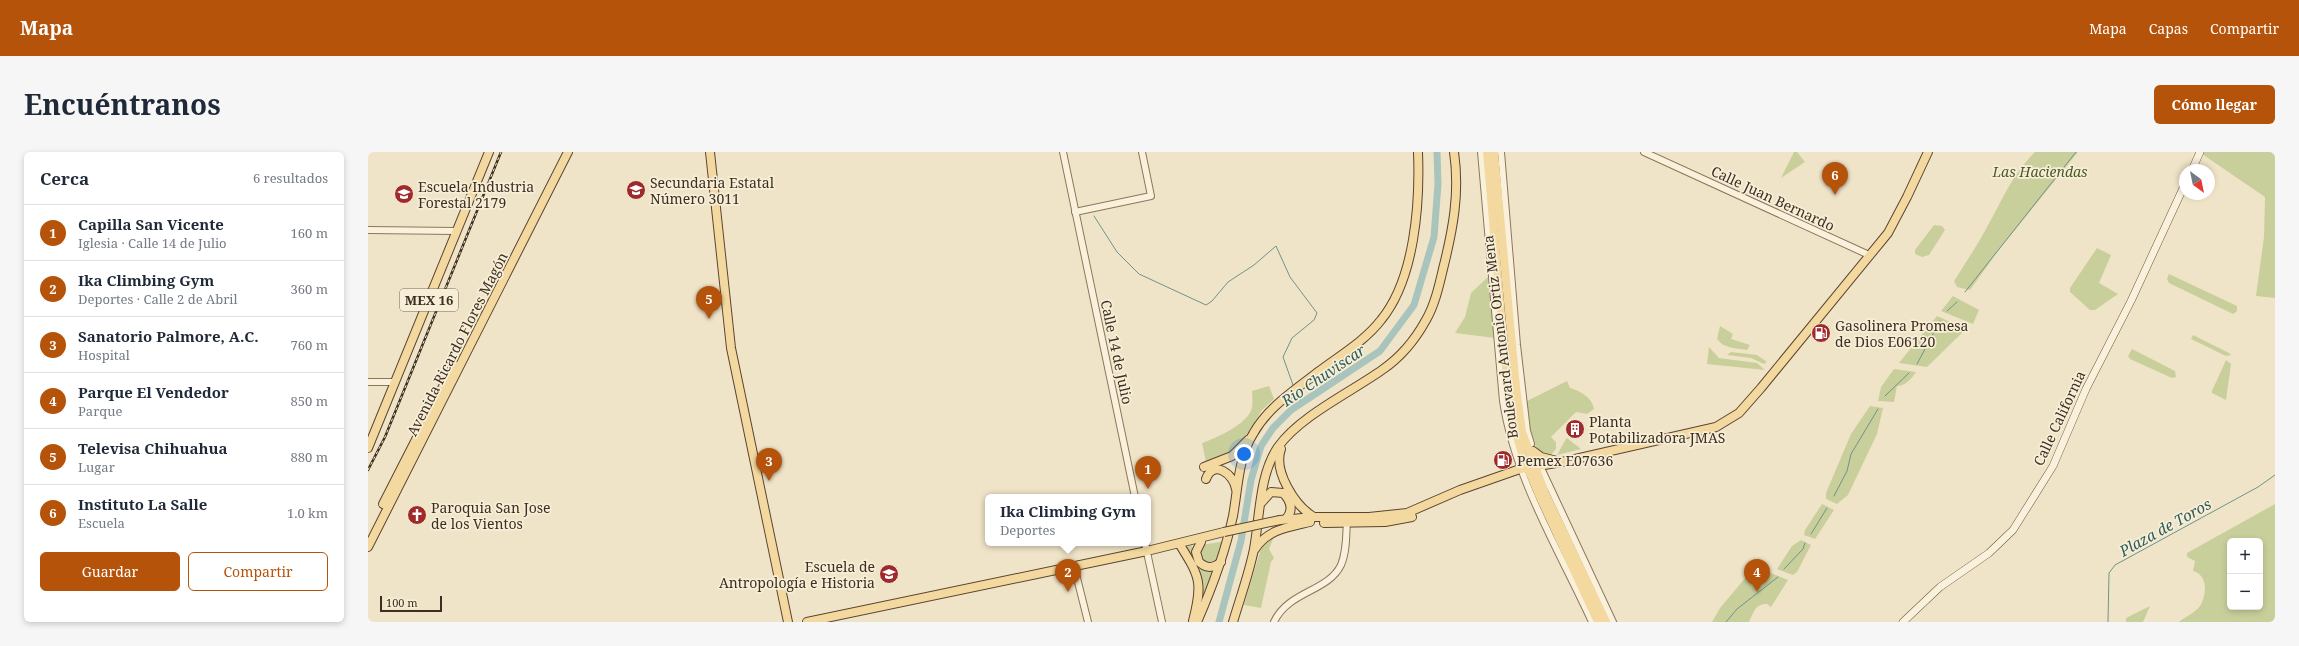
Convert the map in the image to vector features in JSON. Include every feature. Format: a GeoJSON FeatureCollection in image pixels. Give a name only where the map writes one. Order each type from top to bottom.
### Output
{"type":"FeatureCollection","features":[{"type":"Feature","properties":{"kind":"main road","name":"MEX 16"},"geometry":{"type":"LineString","coordinates":[[454,231],[483,152]]}},
{"type":"Feature","properties":{"kind":"main road","name":"MEX 16"},"geometry":{"type":"LineString","coordinates":[[368,448],[392,382],[454,231],[489,152]]}},
{"type":"Feature","properties":{"kind":"main road","name":"Avenida Ricardo Flores Magón"},"geometry":{"type":"LineString","coordinates":[[368,535],[562,152]]}},
{"type":"Feature","properties":{"kind":"main road","name":"Avenida Ricardo Flores Magón"},"geometry":{"type":"LineString","coordinates":[[368,547],[568,152]]}},
{"type":"Feature","properties":{"kind":"main road"},"geometry":{"type":"LineString","coordinates":[[710,152],[731,348],[788,622]]}},
{"type":"Feature","properties":{"kind":"main road"},"geometry":{"type":"LineString","coordinates":[[1204,467],[1232,456],[1251,436],[1266,415],[1281,401],[1372,331],[1389,310],[1396,298],[1406,267],[1418,215],[1420,191],[1418,152]]}},
{"type":"Feature","properties":{"kind":"main road"},"geometry":{"type":"LineString","coordinates":[[1233,622],[1253,551],[1268,467],[1272,457],[1285,438],[1300,424],[1393,361],[1414,339],[1427,320],[1438,288],[1454,229],[1456,192],[1454,152]]}},
{"type":"Feature","properties":{"kind":"main road","name":"Boulevard Antonio Ortiz Mena"},"geometry":{"type":"LineString","coordinates":[[1487,152],[1505,360],[1514,426],[1598,622]]}},
{"type":"Feature","properties":{"kind":"main road","name":"Boulevard Antonio Ortiz Mena"},"geometry":{"type":"LineString","coordinates":[[1494,152],[1520,418],[1532,468],[1606,622]]}},
{"type":"Feature","properties":{"kind":"main road"},"geometry":{"type":"LineString","coordinates":[[1177,545],[1281,521],[1346,521],[1407,512],[1420,509],[1460,490],[1532,468],[1716,427],[1733,418],[1761,388],[1888,232],[1898,215],[1928,152]]}},
{"type":"Feature","properties":{"kind":"main road"},"geometry":{"type":"LineString","coordinates":[[2195,164],[2200,152]]}},
{"type":"Feature","properties":{"kind":"main road","name":"Calle California"},"geometry":{"type":"LineString","coordinates":[[1902,622],[1940,588],[1989,553],[2013,530],[2053,466],[2083,396],[2131,300],[2179,197]]}},
{"type":"Feature","properties":{"kind":"main road","name":"MEX 16"},"geometry":{"type":"LineString","coordinates":[[368,433],[392,382]]}},
{"type":"Feature","properties":{"kind":"main road"},"geometry":{"type":"LineString","coordinates":[[1197,622],[1221,562],[1243,459],[1251,436]]}},
{"type":"Feature","properties":{"kind":"main road"},"geometry":{"type":"LineString","coordinates":[[1285,438],[1278,455],[1281,471],[1298,505],[1312,520]]}},
{"type":"Feature","properties":{"kind":"main road"},"geometry":{"type":"LineString","coordinates":[[1533,451],[1542,457],[1562,462]]}},
{"type":"Feature","properties":{"kind":"main road"},"geometry":{"type":"LineString","coordinates":[[1206,479],[1210,472],[1215,470],[1225,471],[1233,480],[1236,495]]}},
{"type":"Feature","properties":{"kind":"main road"},"geometry":{"type":"LineString","coordinates":[[1261,504],[1271,492],[1283,493],[1291,507],[1291,512],[1281,521]]}},
{"type":"Feature","properties":{"kind":"main road"},"geometry":{"type":"LineString","coordinates":[[1253,551],[1262,539],[1276,530],[1312,520]]}},
{"type":"Feature","properties":{"kind":"main road"},"geometry":{"type":"LineString","coordinates":[[807,622],[1074,566],[1146,547],[1201,542],[1224,534]]}},
{"type":"Feature","properties":{"kind":"main road"},"geometry":{"type":"LineString","coordinates":[[1201,542],[1196,552],[1199,562],[1207,567],[1213,567],[1221,562]]}},
{"type":"Feature","properties":{"kind":"main road"},"geometry":{"type":"LineString","coordinates":[[1177,545],[1199,579],[1197,607],[1193,622]]}},
{"type":"Feature","properties":{"kind":"street","name":"Calle 14 de Julio"},"geometry":{"type":"LineString","coordinates":[[1063,152],[1134,494]]}},
{"type":"Feature","properties":{"kind":"street"},"geometry":{"type":"LineString","coordinates":[[1075,212],[1151,196],[1142,152]]}},
{"type":"Feature","properties":{"kind":"street"},"geometry":{"type":"LineString","coordinates":[[1481,152],[1503,401],[1510,437],[1532,468],[1612,622]]}},
{"type":"Feature","properties":{"kind":"street"},"geometry":{"type":"LineString","coordinates":[[1501,152],[1524,411],[1527,431],[1533,451],[1532,468],[1592,622]]}},
{"type":"Feature","properties":{"kind":"street","name":"Calle Juan Bernardo"},"geometry":{"type":"LineString","coordinates":[[1644,152],[1869,255]]}},
{"type":"Feature","properties":{"kind":"street"},"geometry":{"type":"LineString","coordinates":[[368,230],[454,231]]}},
{"type":"Feature","properties":{"kind":"street"},"geometry":{"type":"LineString","coordinates":[[368,382],[392,382]]}},
{"type":"Feature","properties":{"kind":"street"},"geometry":{"type":"LineString","coordinates":[[1274,622],[1287,604],[1327,580],[1340,567],[1345,552],[1346,521]]}},
{"type":"Feature","properties":{"kind":"street"},"geometry":{"type":"LineString","coordinates":[[1146,547],[1162,622]]}},
{"type":"Feature","properties":{"kind":"street"},"geometry":{"type":"LineString","coordinates":[[1074,566],[1088,622]]}},
{"type":"Feature","properties":{"kind":"green space"},"geometry":{"type":"Polygon","coordinates":[[[1794,152],[1797,152],[1805,162],[1781,178],[1794,152]]]}},
{"type":"Feature","properties":{"kind":"green space","name":"Las Haciendas"},"geometry":{"type":"Polygon","coordinates":[[[2035,152],[2078,152],[1998,251],[1970,290],[1957,287],[1954,281],[1982,236],[2019,170],[2035,152]]]}},
{"type":"Feature","properties":{"kind":"green space"},"geometry":{"type":"Polygon","coordinates":[[[2203,152],[2275,152],[2275,298],[2256,296],[2264,237],[2265,197],[2202,154],[2203,152]]]}},
{"type":"Feature","properties":{"kind":"green space"},"geometry":{"type":"Polygon","coordinates":[[[1934,225],[1942,226],[1945,230],[1929,255],[1922,257],[1915,254],[1915,250],[1934,225]]]}},
{"type":"Feature","properties":{"kind":"green space"},"geometry":{"type":"Polygon","coordinates":[[[2097,248],[2111,255],[2099,283],[2118,294],[2095,310],[2090,310],[2070,292],[2070,288],[2097,248]]]}},
{"type":"Feature","properties":{"kind":"green space"},"geometry":{"type":"Polygon","coordinates":[[[2169,274],[2237,306],[2237,311],[2233,314],[2169,283],[2167,279],[2169,274]]]}},
{"type":"Feature","properties":{"kind":"green space"},"geometry":{"type":"Polygon","coordinates":[[[1490,275],[1495,338],[1455,333],[1465,317],[1471,293],[1490,275]]]}},
{"type":"Feature","properties":{"kind":"green space"},"geometry":{"type":"Polygon","coordinates":[[[1953,296],[1979,310],[1973,324],[1941,311],[1953,296]]]}},
{"type":"Feature","properties":{"kind":"green space"},"geometry":{"type":"Polygon","coordinates":[[[1937,316],[1966,329],[1927,367],[1899,363],[1937,316]]]}},
{"type":"Feature","properties":{"kind":"green space"},"geometry":{"type":"Polygon","coordinates":[[[1720,326],[1733,334],[1731,339],[1750,345],[1747,350],[1730,348],[1723,345],[1717,339],[1720,326]]]}},
{"type":"Feature","properties":{"kind":"green space"},"geometry":{"type":"Polygon","coordinates":[[[2193,335],[2231,355],[2226,356],[2191,339],[2193,335]]]}},
{"type":"Feature","properties":{"kind":"green space"},"geometry":{"type":"Polygon","coordinates":[[[1709,347],[1719,358],[1757,363],[1765,370],[1707,364],[1709,347]]]}},
{"type":"Feature","properties":{"kind":"green space"},"geometry":{"type":"Polygon","coordinates":[[[2132,349],[2175,371],[2176,377],[2172,378],[2130,359],[2128,356],[2132,349]]]}},
{"type":"Feature","properties":{"kind":"green space"},"geometry":{"type":"Polygon","coordinates":[[[1731,352],[1757,355],[1767,362],[1764,364],[1751,358],[1727,355],[1731,352]]]}},
{"type":"Feature","properties":{"kind":"green space"},"geometry":{"type":"Polygon","coordinates":[[[2226,360],[2231,364],[2226,400],[2212,393],[2212,391],[2226,360]]]}},
{"type":"Feature","properties":{"kind":"green space"},"geometry":{"type":"Polygon","coordinates":[[[1894,369],[1916,372],[1906,383],[1897,386],[1894,402],[1878,401],[1881,387],[1894,369]]]}},
{"type":"Feature","properties":{"kind":"green space"},"geometry":{"type":"Polygon","coordinates":[[[1567,381],[1570,388],[1578,391],[1591,401],[1594,409],[1587,414],[1576,412],[1551,437],[1556,442],[1556,449],[1550,456],[1542,452],[1533,441],[1530,434],[1525,402],[1567,381]]]}},
{"type":"Feature","properties":{"kind":"green space"},"geometry":{"type":"Polygon","coordinates":[[[1269,386],[1274,399],[1262,410],[1241,443],[1231,453],[1206,462],[1202,443],[1239,425],[1250,413],[1252,407],[1252,391],[1269,386]]]}},
{"type":"Feature","properties":{"kind":"green space"},"geometry":{"type":"Polygon","coordinates":[[[1870,406],[1883,408],[1877,434],[1848,495],[1837,504],[1826,499],[1826,493],[1851,434],[1870,406]]]}},
{"type":"Feature","properties":{"kind":"green space"},"geometry":{"type":"Polygon","coordinates":[[[1567,438],[1581,449],[1557,455],[1566,439],[1567,438]]]}},
{"type":"Feature","properties":{"kind":"green space"},"geometry":{"type":"Polygon","coordinates":[[[1822,504],[1834,510],[1815,539],[1804,535],[1805,530],[1822,504]]]}},
{"type":"Feature","properties":{"kind":"green space"},"geometry":{"type":"Polygon","coordinates":[[[2275,504],[2275,622],[2179,622],[2200,606],[2205,591],[2204,581],[2201,576],[2193,571],[2195,561],[2187,557],[2187,553],[2275,504]]]}},
{"type":"Feature","properties":{"kind":"green space"},"geometry":{"type":"Polygon","coordinates":[[[1275,534],[1269,549],[1274,558],[1271,562],[1261,608],[1244,605],[1262,545],[1275,534]]]}},
{"type":"Feature","properties":{"kind":"green space"},"geometry":{"type":"Polygon","coordinates":[[[1801,540],[1811,545],[1797,572],[1793,575],[1777,569],[1792,546],[1801,540]]]}},
{"type":"Feature","properties":{"kind":"green space"},"geometry":{"type":"Polygon","coordinates":[[[1225,541],[1219,560],[1212,565],[1200,560],[1200,548],[1202,545],[1225,541]]]}},
{"type":"Feature","properties":{"kind":"green space"},"geometry":{"type":"Polygon","coordinates":[[[1192,545],[1194,563],[1204,570],[1214,570],[1199,610],[1200,601],[1185,547],[1192,545]]]}},
{"type":"Feature","properties":{"kind":"green space"},"geometry":{"type":"Polygon","coordinates":[[[1758,568],[1788,580],[1771,607],[1767,604],[1763,604],[1757,607],[1749,622],[1712,622],[1720,608],[1752,570],[1758,568]]]}},
{"type":"Feature","properties":{"kind":"green space"},"geometry":{"type":"Polygon","coordinates":[[[2150,606],[2143,622],[2126,622],[2126,618],[2150,606]]]}},
{"type":"Feature","properties":{"kind":"waterway","name":"Rio Chuviscar"},"geometry":{"type":"LineString","coordinates":[[1219,622],[1241,541],[1251,480],[1261,446],[1273,428],[1291,410],[1380,351],[1414,305],[1434,237],[1438,184],[1437,152]]}},
{"type":"Feature","properties":{"kind":"waterway"},"geometry":{"type":"LineString","coordinates":[[1965,292],[2076,152]]}},
{"type":"Feature","properties":{"kind":"waterway"},"geometry":{"type":"LineString","coordinates":[[1094,216],[1117,252],[1139,274],[1206,305],[1212,301],[1228,282],[1254,265],[1276,246],[1290,277],[1317,313],[1314,320],[1292,338],[1283,357],[1293,385]]}},
{"type":"Feature","properties":{"kind":"waterway"},"geometry":{"type":"LineString","coordinates":[[1947,311],[1957,302]]}},
{"type":"Feature","properties":{"kind":"waterway"},"geometry":{"type":"LineString","coordinates":[[1917,364],[1940,321]]}},
{"type":"Feature","properties":{"kind":"waterway"},"geometry":{"type":"LineString","coordinates":[[1885,396],[1909,373]]}},
{"type":"Feature","properties":{"kind":"waterway"},"geometry":{"type":"LineString","coordinates":[[1298,394],[1302,402]]}},
{"type":"Feature","properties":{"kind":"waterway"},"geometry":{"type":"LineString","coordinates":[[1834,496],[1847,471],[1851,454],[1878,409]]}},
{"type":"Feature","properties":{"kind":"waterway","name":"Plaza de Toros"},"geometry":{"type":"LineString","coordinates":[[2108,622],[2109,573],[2115,565],[2258,487],[2275,475]]}},
{"type":"Feature","properties":{"kind":"waterway"},"geometry":{"type":"LineString","coordinates":[[1811,534],[1827,508]]}},
{"type":"Feature","properties":{"kind":"waterway"},"geometry":{"type":"LineString","coordinates":[[1784,569],[1803,549],[1805,543]]}},
{"type":"Feature","properties":{"kind":"waterway"},"geometry":{"type":"LineString","coordinates":[[1726,622],[1737,609],[1778,577]]}},
{"type":"Feature","properties":{"kind":"railway"},"geometry":{"type":"LineString","coordinates":[[368,470],[385,437],[501,152]]}},
{"type":"Feature","properties":{"kind":"place","name":"Secundaria Estatal Número 3011"},"geometry":{"type":"Point","coordinates":[636,190]}},
{"type":"Feature","properties":{"kind":"place","name":"Escuela Industria Forestal 2179"},"geometry":{"type":"Point","coordinates":[404,194]}},
{"type":"Feature","properties":{"kind":"place","name":"Instituto La Salle"},"geometry":{"type":"Point","coordinates":[1835,195]}},
{"type":"Feature","properties":{"kind":"place","name":"Televisa Chihuahua"},"geometry":{"type":"Point","coordinates":[709,319]}},
{"type":"Feature","properties":{"kind":"place","name":"Gasolinera Promesa de Dios E06120"},"geometry":{"type":"Point","coordinates":[1821,333]}},
{"type":"Feature","properties":{"kind":"place","name":"Planta Potabilizadora JMAS"},"geometry":{"type":"Point","coordinates":[1575,429]}},
{"type":"Feature","properties":{"kind":"place","name":"Pemex E07636"},"geometry":{"type":"Point","coordinates":[1503,460]}},
{"type":"Feature","properties":{"kind":"place","name":"Sanatorio Palmore, A.C."},"geometry":{"type":"Point","coordinates":[769,481]}},
{"type":"Feature","properties":{"kind":"place","name":"Capilla San Vicente"},"geometry":{"type":"Point","coordinates":[1148,489]}},
{"type":"Feature","properties":{"kind":"place","name":"Paroquia San Jose de los Vientos"},"geometry":{"type":"Point","coordinates":[417,515]}},
{"type":"Feature","properties":{"kind":"place","name":"Escuela de Antropología e Historia"},"geometry":{"type":"Point","coordinates":[889,574]}},
{"type":"Feature","properties":{"kind":"place","name":"Ika Climbing Gym"},"geometry":{"type":"Point","coordinates":[1068,592]}},
{"type":"Feature","properties":{"kind":"place","name":"Parque El Vendedor"},"geometry":{"type":"Point","coordinates":[1757,592]}}]}
